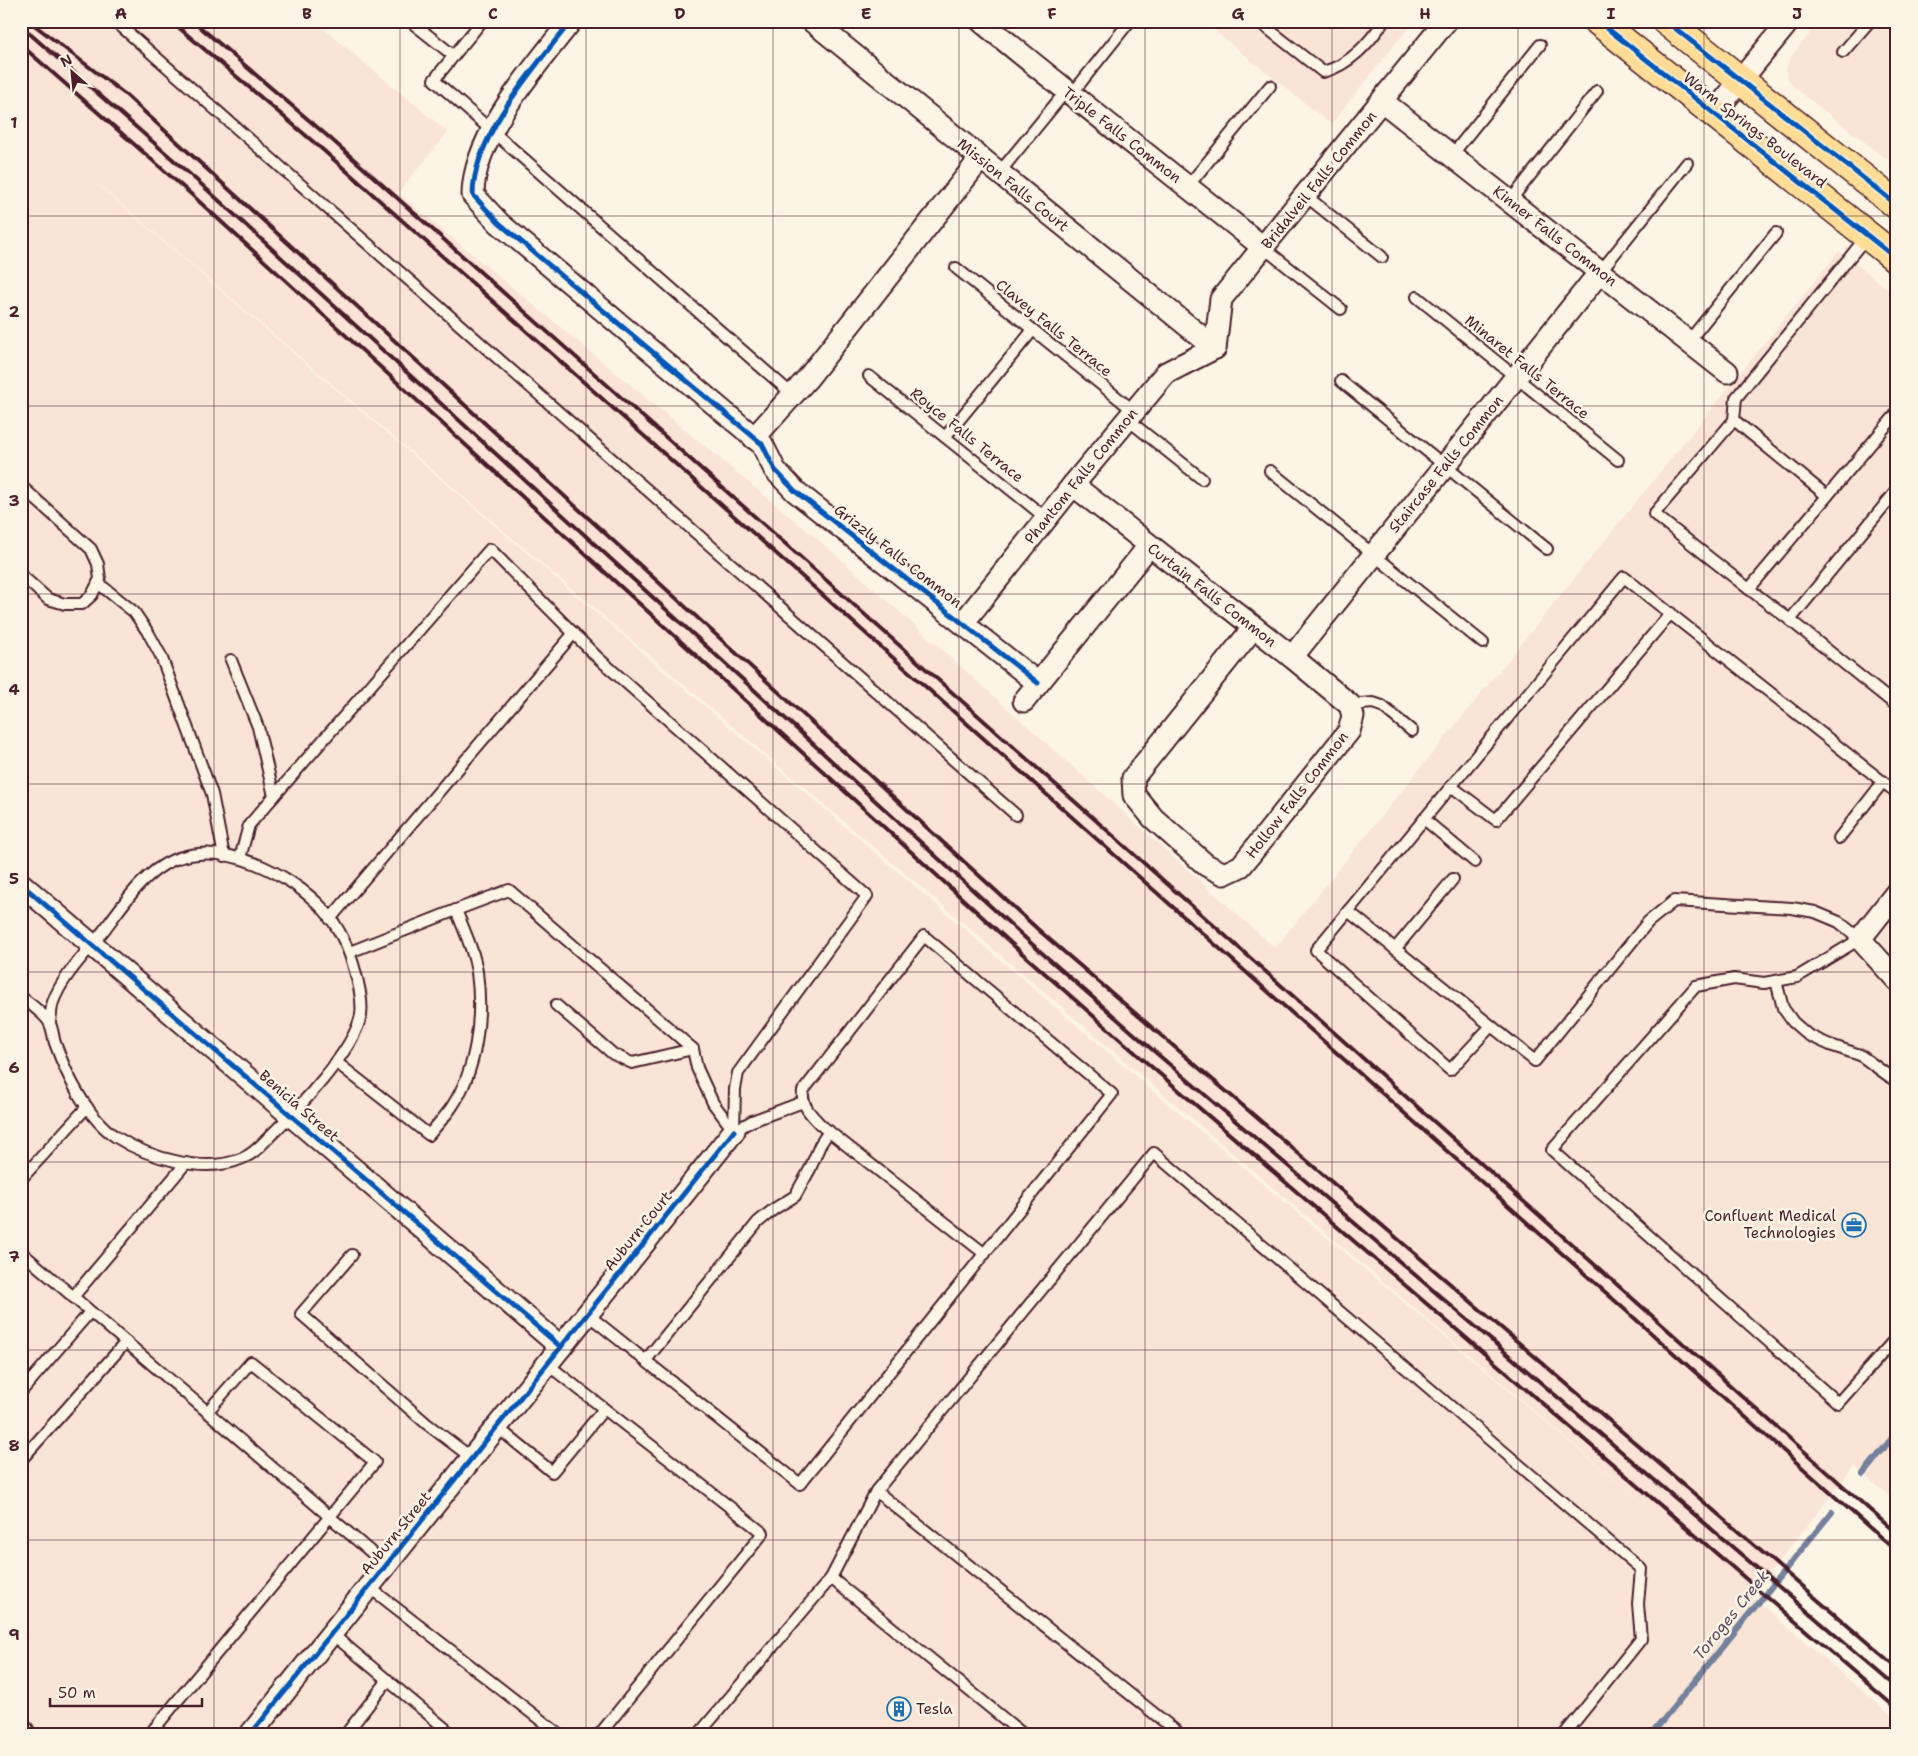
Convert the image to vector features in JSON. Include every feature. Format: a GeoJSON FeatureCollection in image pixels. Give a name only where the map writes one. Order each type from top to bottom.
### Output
{"type":"FeatureCollection","features":[{"type":"Feature","properties":{"kind":"main road","name":"Warm Springs Boulevard"},"geometry":{"type":"LineString","coordinates":[[1598,21],[1897,259]]}},
{"type":"Feature","properties":{"kind":"main road","name":"Warm Springs Boulevard"},"geometry":{"type":"LineString","coordinates":[[1666,21],[1896,204]]}},
{"type":"Feature","properties":{"kind":"main road"},"geometry":{"type":"LineString","coordinates":[[1868,236],[1896,204]]}},
{"type":"Feature","properties":{"kind":"street","name":"Grizzly Falls Common"},"geometry":{"type":"LineString","coordinates":[[570,21],[506,104],[473,179],[473,195],[507,229],[762,444],[776,470],[795,491],[1038,683]]}},
{"type":"Feature","properties":{"kind":"street","name":"Mission Falls Court"},"geometry":{"type":"LineString","coordinates":[[812,21],[1215,348]]}},
{"type":"Feature","properties":{"kind":"street","name":"Triple Falls Common"},"geometry":{"type":"LineString","coordinates":[[981,21],[1068,93],[1264,248]]}},
{"type":"Feature","properties":{"kind":"street","name":"Bridalveil Falls Common"},"geometry":{"type":"LineString","coordinates":[[1215,348],[1222,299],[1446,21]]}},
{"type":"Feature","properties":{"kind":"street"},"geometry":{"type":"LineString","coordinates":[[1714,113],[1789,21]]}},
{"type":"Feature","properties":{"kind":"street","name":"Kinner Falls Common"},"geometry":{"type":"LineString","coordinates":[[1382,100],[1726,372]]}},
{"type":"Feature","properties":{"kind":"street"},"geometry":{"type":"LineString","coordinates":[[754,438],[793,395],[981,158]]}},
{"type":"Feature","properties":{"kind":"street","name":"Staircase Falls Common"},"geometry":{"type":"LineString","coordinates":[[1292,657],[1600,272]]}},
{"type":"Feature","properties":{"kind":"street","name":"Phantom Falls Common"},"geometry":{"type":"LineString","coordinates":[[963,623],[1046,518],[1166,373],[1215,348]]}},
{"type":"Feature","properties":{"kind":"street","name":"Curtain Falls Common"},"geometry":{"type":"LineString","coordinates":[[1073,485],[1292,657],[1350,705]]}},
{"type":"Feature","properties":{"kind":"street"},"geometry":{"type":"LineString","coordinates":[[1024,701],[1149,546]]}},
{"type":"Feature","properties":{"kind":"street","name":"Hollow Falls Common"},"geometry":{"type":"LineString","coordinates":[[1254,627],[1133,778],[1134,795],[1147,810],[1206,864],[1224,874],[1241,866],[1349,731],[1353,716],[1350,705]]}},
{"type":"Feature","properties":{"kind":"street","name":"Benicia Street"},"geometry":{"type":"LineString","coordinates":[[21,884],[561,1347]]}},
{"type":"Feature","properties":{"kind":"street"},"geometry":{"type":"LineString","coordinates":[[1897,892],[1860,938],[1897,980]]}},
{"type":"Feature","properties":{"kind":"street","name":"Auburn Court"},"geometry":{"type":"LineString","coordinates":[[561,1347],[734,1131]]}},
{"type":"Feature","properties":{"kind":"street","name":"Auburn Street"},"geometry":{"type":"LineString","coordinates":[[250,1735],[561,1347]]}},
{"type":"Feature","properties":{"kind":"lane"},"geometry":{"type":"LineString","coordinates":[[115,21],[1016,815]]}},
{"type":"Feature","properties":{"kind":"lane"},"geometry":{"type":"LineString","coordinates":[[410,21],[454,56]]}},
{"type":"Feature","properties":{"kind":"lane"},"geometry":{"type":"LineString","coordinates":[[482,21],[434,80],[793,395]]}},
{"type":"Feature","properties":{"kind":"lane"},"geometry":{"type":"LineString","coordinates":[[999,173],[1130,21]]}},
{"type":"Feature","properties":{"kind":"lane"},"geometry":{"type":"LineString","coordinates":[[1258,21],[1323,72],[1336,69],[1353,57],[1374,35],[1384,21]]}},
{"type":"Feature","properties":{"kind":"lane"},"geometry":{"type":"LineString","coordinates":[[1843,52],[1870,21]]}},
{"type":"Feature","properties":{"kind":"lane"},"geometry":{"type":"LineString","coordinates":[[1452,155],[1540,45]]}},
{"type":"Feature","properties":{"kind":"lane"},"geometry":{"type":"LineString","coordinates":[[1188,186],[1270,86]]}},
{"type":"Feature","properties":{"kind":"lane"},"geometry":{"type":"LineString","coordinates":[[1510,201],[1597,91]]}},
{"type":"Feature","properties":{"kind":"lane"},"geometry":{"type":"LineString","coordinates":[[1600,272],[1687,163]]}},
{"type":"Feature","properties":{"kind":"lane"},"geometry":{"type":"LineString","coordinates":[[1306,196],[1382,257]]}},
{"type":"Feature","properties":{"kind":"lane"},"geometry":{"type":"LineString","coordinates":[[1688,342],[1776,233]]}},
{"type":"Feature","properties":{"kind":"lane"},"geometry":{"type":"LineString","coordinates":[[1868,236],[1736,398],[1734,420],[1654,514],[1897,706]]}},
{"type":"Feature","properties":{"kind":"lane"},"geometry":{"type":"LineString","coordinates":[[1264,248],[1342,309]]}},
{"type":"Feature","properties":{"kind":"lane","name":"Clavey Falls Terrace"},"geometry":{"type":"LineString","coordinates":[[956,268],[1033,330],[1202,479]]}},
{"type":"Feature","properties":{"kind":"lane","name":"Minaret Falls Terrace"},"geometry":{"type":"LineString","coordinates":[[1417,297],[1618,460]]}},
{"type":"Feature","properties":{"kind":"lane"},"geometry":{"type":"LineString","coordinates":[[945,437],[1033,330]]}},
{"type":"Feature","properties":{"kind":"lane","name":"Royce Falls Terrace"},"geometry":{"type":"LineString","coordinates":[[869,376],[1046,518]]}},
{"type":"Feature","properties":{"kind":"lane"},"geometry":{"type":"LineString","coordinates":[[1341,381],[1547,549]]}},
{"type":"Feature","properties":{"kind":"lane"},"geometry":{"type":"LineString","coordinates":[[1749,589],[1897,413]]}},
{"type":"Feature","properties":{"kind":"lane"},"geometry":{"type":"LineString","coordinates":[[1734,420],[1827,496]]}},
{"type":"Feature","properties":{"kind":"lane"},"geometry":{"type":"LineString","coordinates":[[1270,471],[1483,642]]}},
{"type":"Feature","properties":{"kind":"lane"},"geometry":{"type":"LineString","coordinates":[[21,486],[91,548],[98,564],[100,579],[92,595],[82,604],[65,604],[48,598],[21,575]]}},
{"type":"Feature","properties":{"kind":"lane"},"geometry":{"type":"LineString","coordinates":[[1790,620],[1896,492]]}},
{"type":"Feature","properties":{"kind":"lane"},"geometry":{"type":"LineString","coordinates":[[240,858],[249,825],[490,549],[597,657],[867,896],[738,1073],[735,1089],[734,1131]]}},
{"type":"Feature","properties":{"kind":"lane"},"geometry":{"type":"LineString","coordinates":[[1491,1026],[1450,1070],[1316,950],[1624,577],[1897,793]]}},
{"type":"Feature","properties":{"kind":"lane"},"geometry":{"type":"LineString","coordinates":[[98,583],[134,612],[161,656],[212,794],[224,856]]}},
{"type":"Feature","properties":{"kind":"lane"},"geometry":{"type":"LineString","coordinates":[[1451,786],[1496,820],[1671,613]]}},
{"type":"Feature","properties":{"kind":"lane"},"geometry":{"type":"LineString","coordinates":[[330,919],[574,633]]}},
{"type":"Feature","properties":{"kind":"lane"},"geometry":{"type":"LineString","coordinates":[[230,660],[258,727],[274,796]]}},
{"type":"Feature","properties":{"kind":"lane"},"geometry":{"type":"LineString","coordinates":[[1350,705],[1373,703],[1382,706],[1412,731]]}},
{"type":"Feature","properties":{"kind":"lane"},"geometry":{"type":"LineString","coordinates":[[1839,838],[1883,782]]}},
{"type":"Feature","properties":{"kind":"lane"},"geometry":{"type":"LineString","coordinates":[[1424,819],[1475,862]]}},
{"type":"Feature","properties":{"kind":"lane"},"geometry":{"type":"LineString","coordinates":[[202,853],[240,858],[276,872],[304,890],[326,912],[350,952],[360,987],[361,1014],[355,1032],[345,1051],[291,1115],[251,1154],[241,1160],[221,1164],[173,1162],[135,1148],[113,1135],[87,1107],[76,1091],[62,1063],[54,1039],[50,1022],[53,1002],[66,980],[92,945],[149,874],[174,860],[202,853]]}},
{"type":"Feature","properties":{"kind":"lane"},"geometry":{"type":"LineString","coordinates":[[1395,949],[1453,879]]}},
{"type":"Feature","properties":{"kind":"lane"},"geometry":{"type":"LineString","coordinates":[[350,952],[509,890],[693,1050],[697,1068],[713,1103],[734,1131]]}},
{"type":"Feature","properties":{"kind":"lane"},"geometry":{"type":"LineString","coordinates":[[1348,911],[1534,1061],[1648,922],[1674,902],[1792,908],[1814,912],[1838,922],[1860,938],[1798,977],[1764,982],[1734,979],[1696,986],[1552,1150],[1838,1403],[1897,1337]]}},
{"type":"Feature","properties":{"kind":"lane"},"geometry":{"type":"LineString","coordinates":[[336,1062],[429,1135],[452,1107],[463,1086],[474,1053],[478,1029],[477,971],[470,945],[456,910]]}},
{"type":"Feature","properties":{"kind":"lane"},"geometry":{"type":"LineString","coordinates":[[587,1314],[800,1484],[985,1254],[1112,1094],[924,936],[803,1091],[802,1099],[806,1109],[829,1131],[985,1254]]}},
{"type":"Feature","properties":{"kind":"lane"},"geometry":{"type":"LineString","coordinates":[[1776,981],[1783,1008],[1792,1022],[1808,1035],[1860,1055],[1897,1082]]}},
{"type":"Feature","properties":{"kind":"lane"},"geometry":{"type":"LineString","coordinates":[[21,997],[50,1022]]}},
{"type":"Feature","properties":{"kind":"lane"},"geometry":{"type":"LineString","coordinates":[[556,1005],[613,1054],[632,1064],[693,1050]]}},
{"type":"Feature","properties":{"kind":"lane"},"geometry":{"type":"LineString","coordinates":[[734,1131],[803,1102]]}},
{"type":"Feature","properties":{"kind":"lane"},"geometry":{"type":"LineString","coordinates":[[21,1179],[87,1107]]}},
{"type":"Feature","properties":{"kind":"lane"},"geometry":{"type":"LineString","coordinates":[[646,1360],[758,1222],[795,1196],[801,1188],[820,1145],[829,1131]]}},
{"type":"Feature","properties":{"kind":"lane"},"geometry":{"type":"LineString","coordinates":[[698,1735],[831,1578],[876,1491],[1154,1153],[1641,1568],[1638,1604],[1641,1639],[1564,1735]]}},
{"type":"Feature","properties":{"kind":"lane"},"geometry":{"type":"LineString","coordinates":[[73,1297],[186,1163]]}},
{"type":"Feature","properties":{"kind":"lane"},"geometry":{"type":"LineString","coordinates":[[21,1252],[386,1565]]}},
{"type":"Feature","properties":{"kind":"lane"},"geometry":{"type":"LineString","coordinates":[[352,1255],[301,1314],[427,1424],[472,1458]]}},
{"type":"Feature","properties":{"kind":"lane"},"geometry":{"type":"LineString","coordinates":[[21,1392],[90,1312]]}},
{"type":"Feature","properties":{"kind":"lane"},"geometry":{"type":"LineString","coordinates":[[21,1460],[126,1342]]}},
{"type":"Feature","properties":{"kind":"lane"},"geometry":{"type":"LineString","coordinates":[[149,1735],[375,1462],[251,1362],[207,1412]]}},
{"type":"Feature","properties":{"kind":"lane"},"geometry":{"type":"LineString","coordinates":[[547,1364],[763,1533],[599,1735]]}},
{"type":"Feature","properties":{"kind":"lane"},"geometry":{"type":"LineString","coordinates":[[497,1427],[552,1472],[604,1409]]}},
{"type":"Feature","properties":{"kind":"lane"},"geometry":{"type":"LineString","coordinates":[[876,1491],[1181,1735]]}},
{"type":"Feature","properties":{"kind":"lane"},"geometry":{"type":"LineString","coordinates":[[831,1578],[1024,1735]]}},
{"type":"Feature","properties":{"kind":"lane"},"geometry":{"type":"LineString","coordinates":[[369,1587],[560,1735]]}},
{"type":"Feature","properties":{"kind":"lane"},"geometry":{"type":"LineString","coordinates":[[332,1633],[453,1735]]}},
{"type":"Feature","properties":{"kind":"lane"},"geometry":{"type":"LineString","coordinates":[[345,1735],[388,1680]]}},
{"type":"Feature","properties":{"kind":"shaded area"},"geometry":{"type":"Polygon","coordinates":[[[21,21],[314,21],[448,132],[398,193],[827,547],[1275,948],[1839,251],[1897,296],[1897,1503],[1854,1466],[1752,1596],[1897,1721],[1897,1735],[29,1735],[21,1715],[21,21]],[[100,186],[1153,1091],[1661,1519],[100,186]]]}},
{"type":"Feature","properties":{"kind":"shaded area"},"geometry":{"type":"Polygon","coordinates":[[[1202,21],[1414,21],[1331,124],[1202,21]]]}},
{"type":"Feature","properties":{"kind":"shaded area"},"geometry":{"type":"Polygon","coordinates":[[[1820,21],[1897,21],[1897,167],[1796,89],[1787,78],[1786,68],[1790,58],[1820,21]]]}},
{"type":"Feature","properties":{"kind":"waterway","name":"Toroges Creek"},"geometry":{"type":"LineString","coordinates":[[1863,1474],[1897,1432]]}},
{"type":"Feature","properties":{"kind":"waterway","name":"Toroges Creek"},"geometry":{"type":"LineString","coordinates":[[1651,1735],[1832,1512]]}},
{"type":"Feature","properties":{"kind":"railway"},"geometry":{"type":"LineString","coordinates":[[29,21],[126,95],[1042,933],[1897,1668]]}},
{"type":"Feature","properties":{"kind":"railway"},"geometry":{"type":"LineString","coordinates":[[171,21],[323,150],[1897,1552]]}},
{"type":"Feature","properties":{"kind":"railway"},"geometry":{"type":"LineString","coordinates":[[193,21],[331,139],[1897,1534]]}},
{"type":"Feature","properties":{"kind":"railway"},"geometry":{"type":"LineString","coordinates":[[21,26],[202,185],[1033,945],[1148,1046],[1897,1688]]}},
{"type":"Feature","properties":{"kind":"railway"},"geometry":{"type":"LineString","coordinates":[[21,45],[192,195],[1024,955],[1897,1709]]}},
{"type":"Feature","properties":{"kind":"cycle path"},"geometry":{"type":"LineString","coordinates":[[571,21],[508,103],[495,126],[483,149],[476,172],[473,195],[499,223],[762,444],[775,470],[795,491],[1038,683]]}},
{"type":"Feature","properties":{"kind":"cycle path"},"geometry":{"type":"LineString","coordinates":[[1598,21],[1897,259]]}},
{"type":"Feature","properties":{"kind":"cycle path"},"geometry":{"type":"LineString","coordinates":[[1666,21],[1897,205]]}},
{"type":"Feature","properties":{"kind":"cycle path"},"geometry":{"type":"LineString","coordinates":[[21,884],[561,1347]]}},
{"type":"Feature","properties":{"kind":"cycle path"},"geometry":{"type":"LineString","coordinates":[[250,1735],[734,1131]]}},
{"type":"Feature","properties":{"kind":"place","name":"Confluent Medical Technologies"},"geometry":{"type":"Point","coordinates":[1854,1225]}},
{"type":"Feature","properties":{"kind":"place","name":"Tesla"},"geometry":{"type":"Point","coordinates":[899,1709]}}]}
